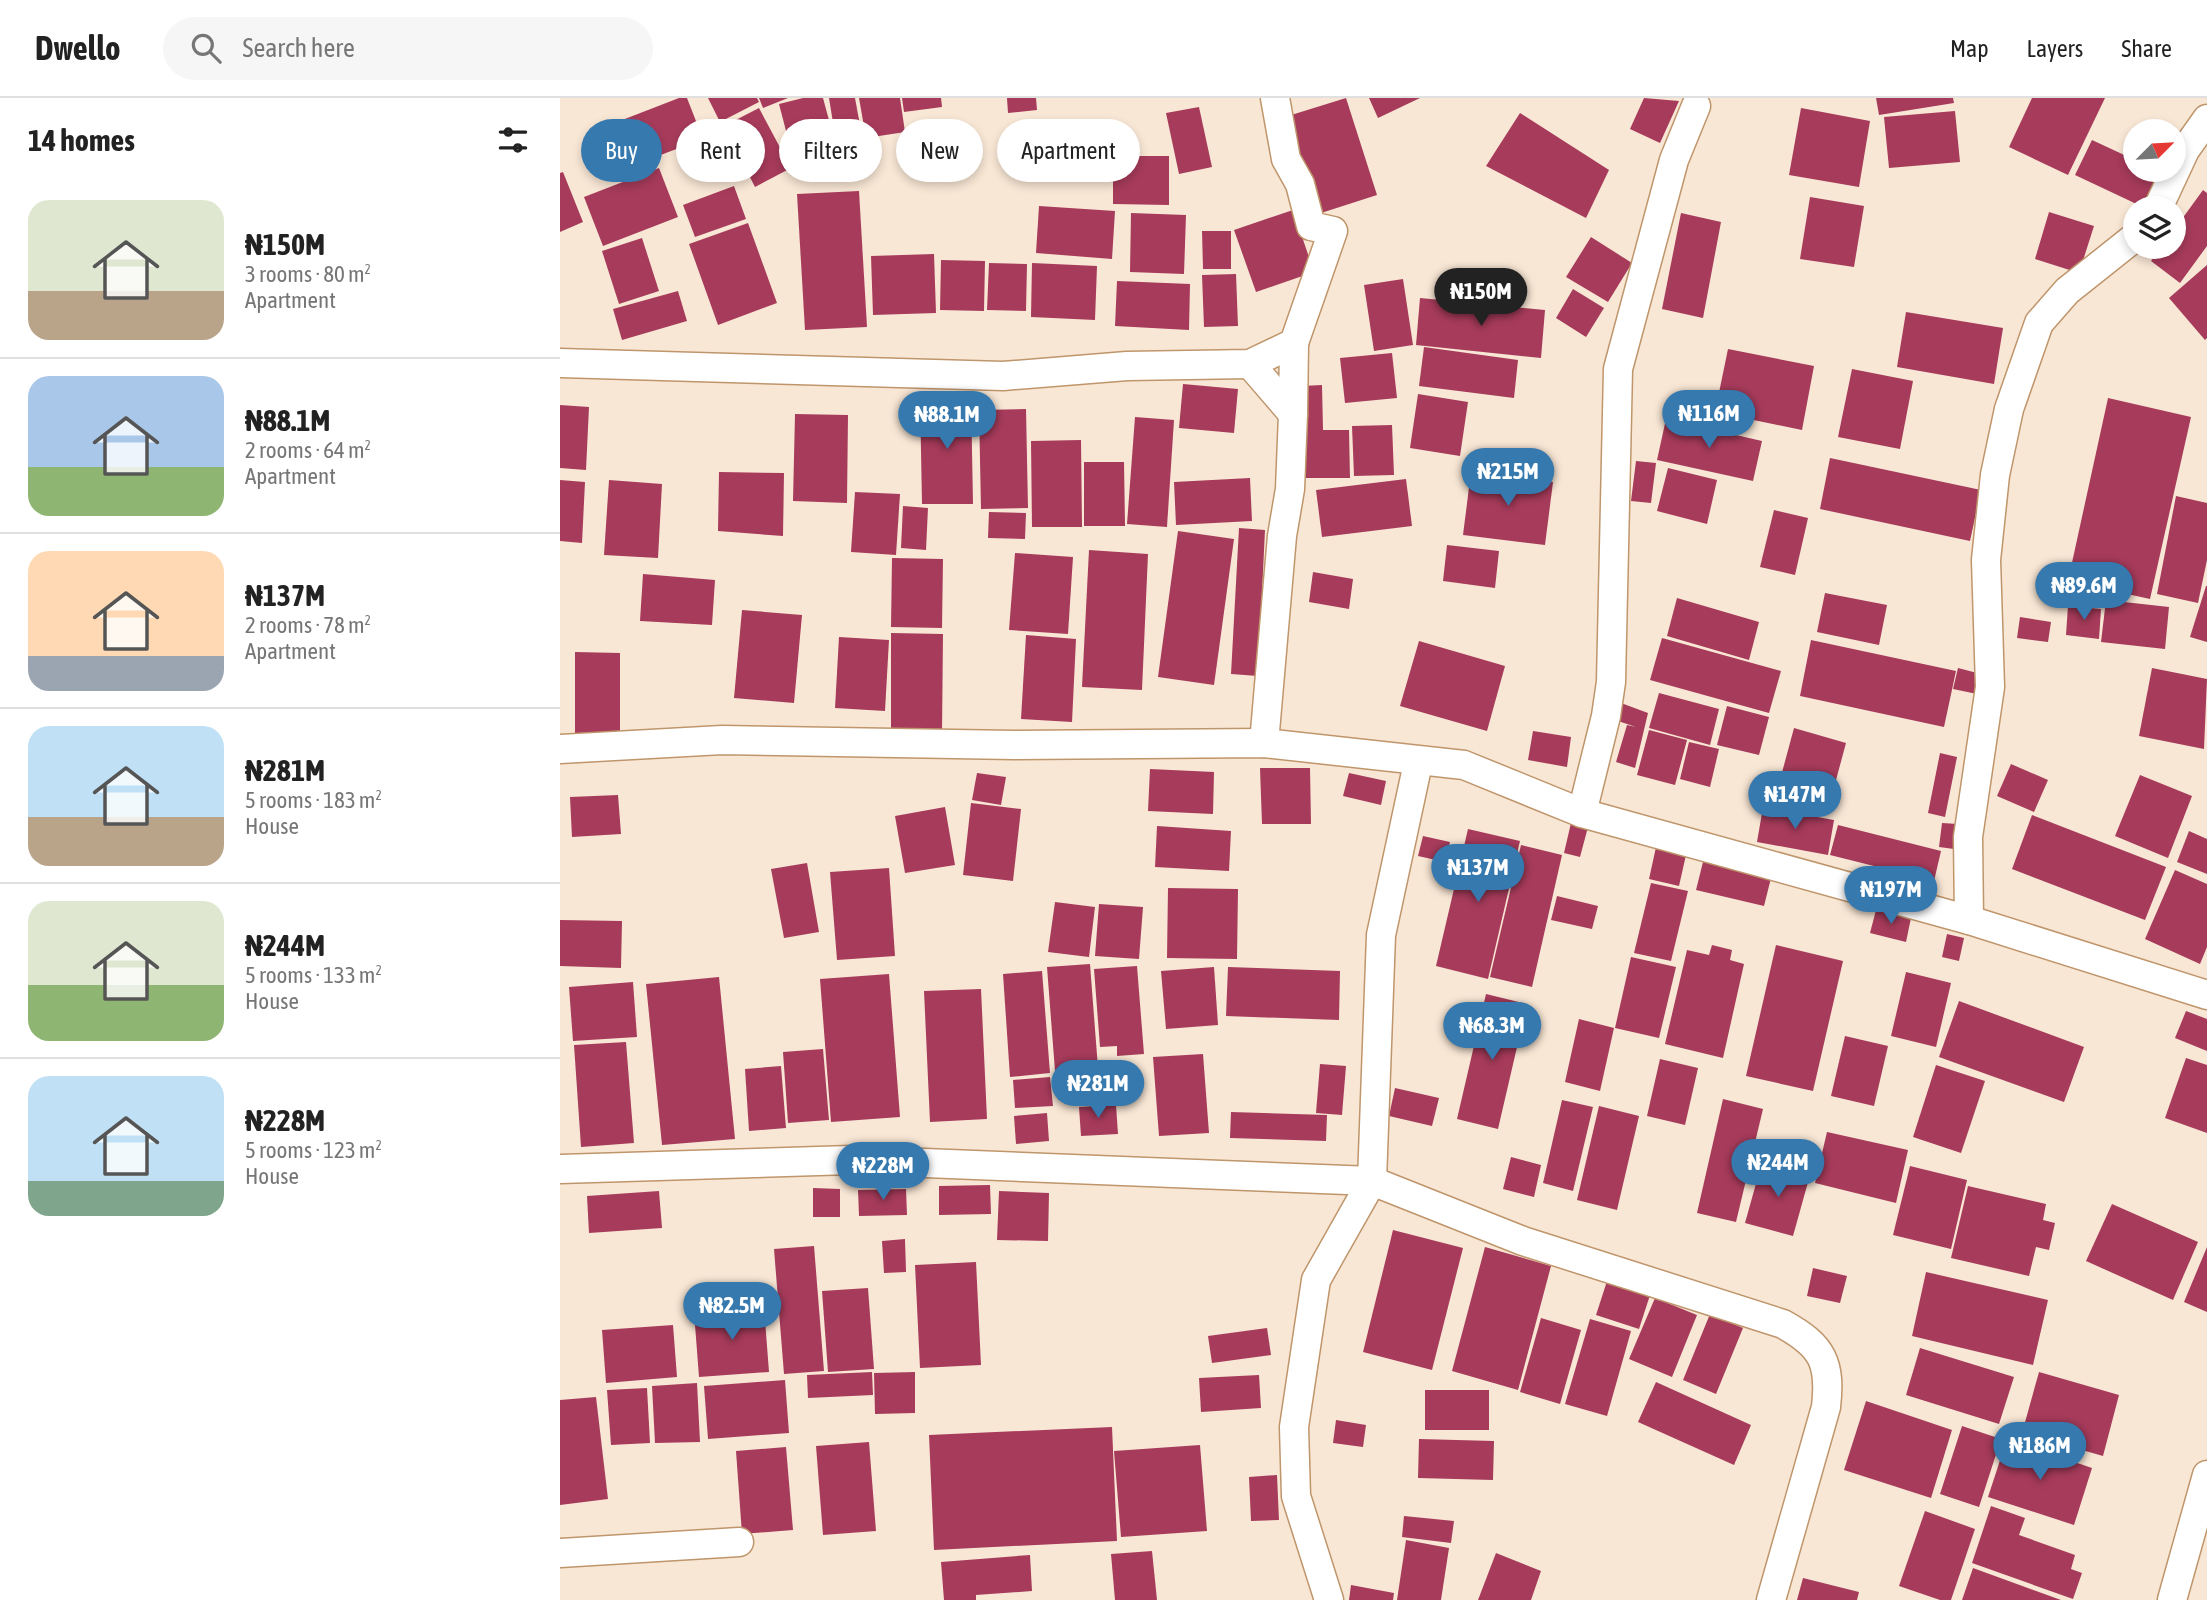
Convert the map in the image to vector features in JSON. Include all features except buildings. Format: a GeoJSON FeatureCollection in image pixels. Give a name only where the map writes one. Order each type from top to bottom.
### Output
{"type":"FeatureCollection","features":[{"type":"Feature","properties":{"kind":"street"},"geometry":{"type":"LineString","coordinates":[[1264,743],[1282,536],[1290,489],[1294,343],[1333,231],[1311,226],[1300,184],[1286,159],[1275,98]]}},
{"type":"Feature","properties":{"kind":"street"},"geometry":{"type":"LineString","coordinates":[[1582,813],[1606,716],[1611,682],[1618,369],[1674,160],[1696,106]]}},
{"type":"Feature","properties":{"kind":"street"},"geometry":{"type":"LineString","coordinates":[[2164,196],[2185,150],[2207,119]]}},
{"type":"Feature","properties":{"kind":"street"},"geometry":{"type":"LineString","coordinates":[[1969,920],[1968,837],[1990,687],[1986,561],[1995,475],[2009,409],[2039,323],[2067,292],[2123,247]]}},
{"type":"Feature","properties":{"kind":"street"},"geometry":{"type":"LineString","coordinates":[[560,363],[1003,376],[1127,366],[1250,364],[1294,343]]}},
{"type":"Feature","properties":{"kind":"street"},"geometry":{"type":"LineString","coordinates":[[1250,364],[1293,414]]}},
{"type":"Feature","properties":{"kind":"street"},"geometry":{"type":"LineString","coordinates":[[560,749],[722,740],[1014,745],[1264,743],[1464,765],[1582,813],[1969,920],[2207,996]]}},
{"type":"Feature","properties":{"kind":"street"},"geometry":{"type":"LineString","coordinates":[[1329,1600],[1297,1496],[1294,1427],[1315,1280],[1372,1181],[1381,935],[1418,762]]}},
{"type":"Feature","properties":{"kind":"street"},"geometry":{"type":"LineString","coordinates":[[560,1169],[851,1160],[1372,1181],[1523,1241],[1783,1324],[1804,1336],[1824,1358],[1829,1378],[1826,1407],[1771,1600]]}},
{"type":"Feature","properties":{"kind":"street"},"geometry":{"type":"LineString","coordinates":[[2172,1600],[2207,1475]]}},
{"type":"Feature","properties":{"kind":"street"},"geometry":{"type":"LineString","coordinates":[[560,1553],[739,1542]]}}]}
